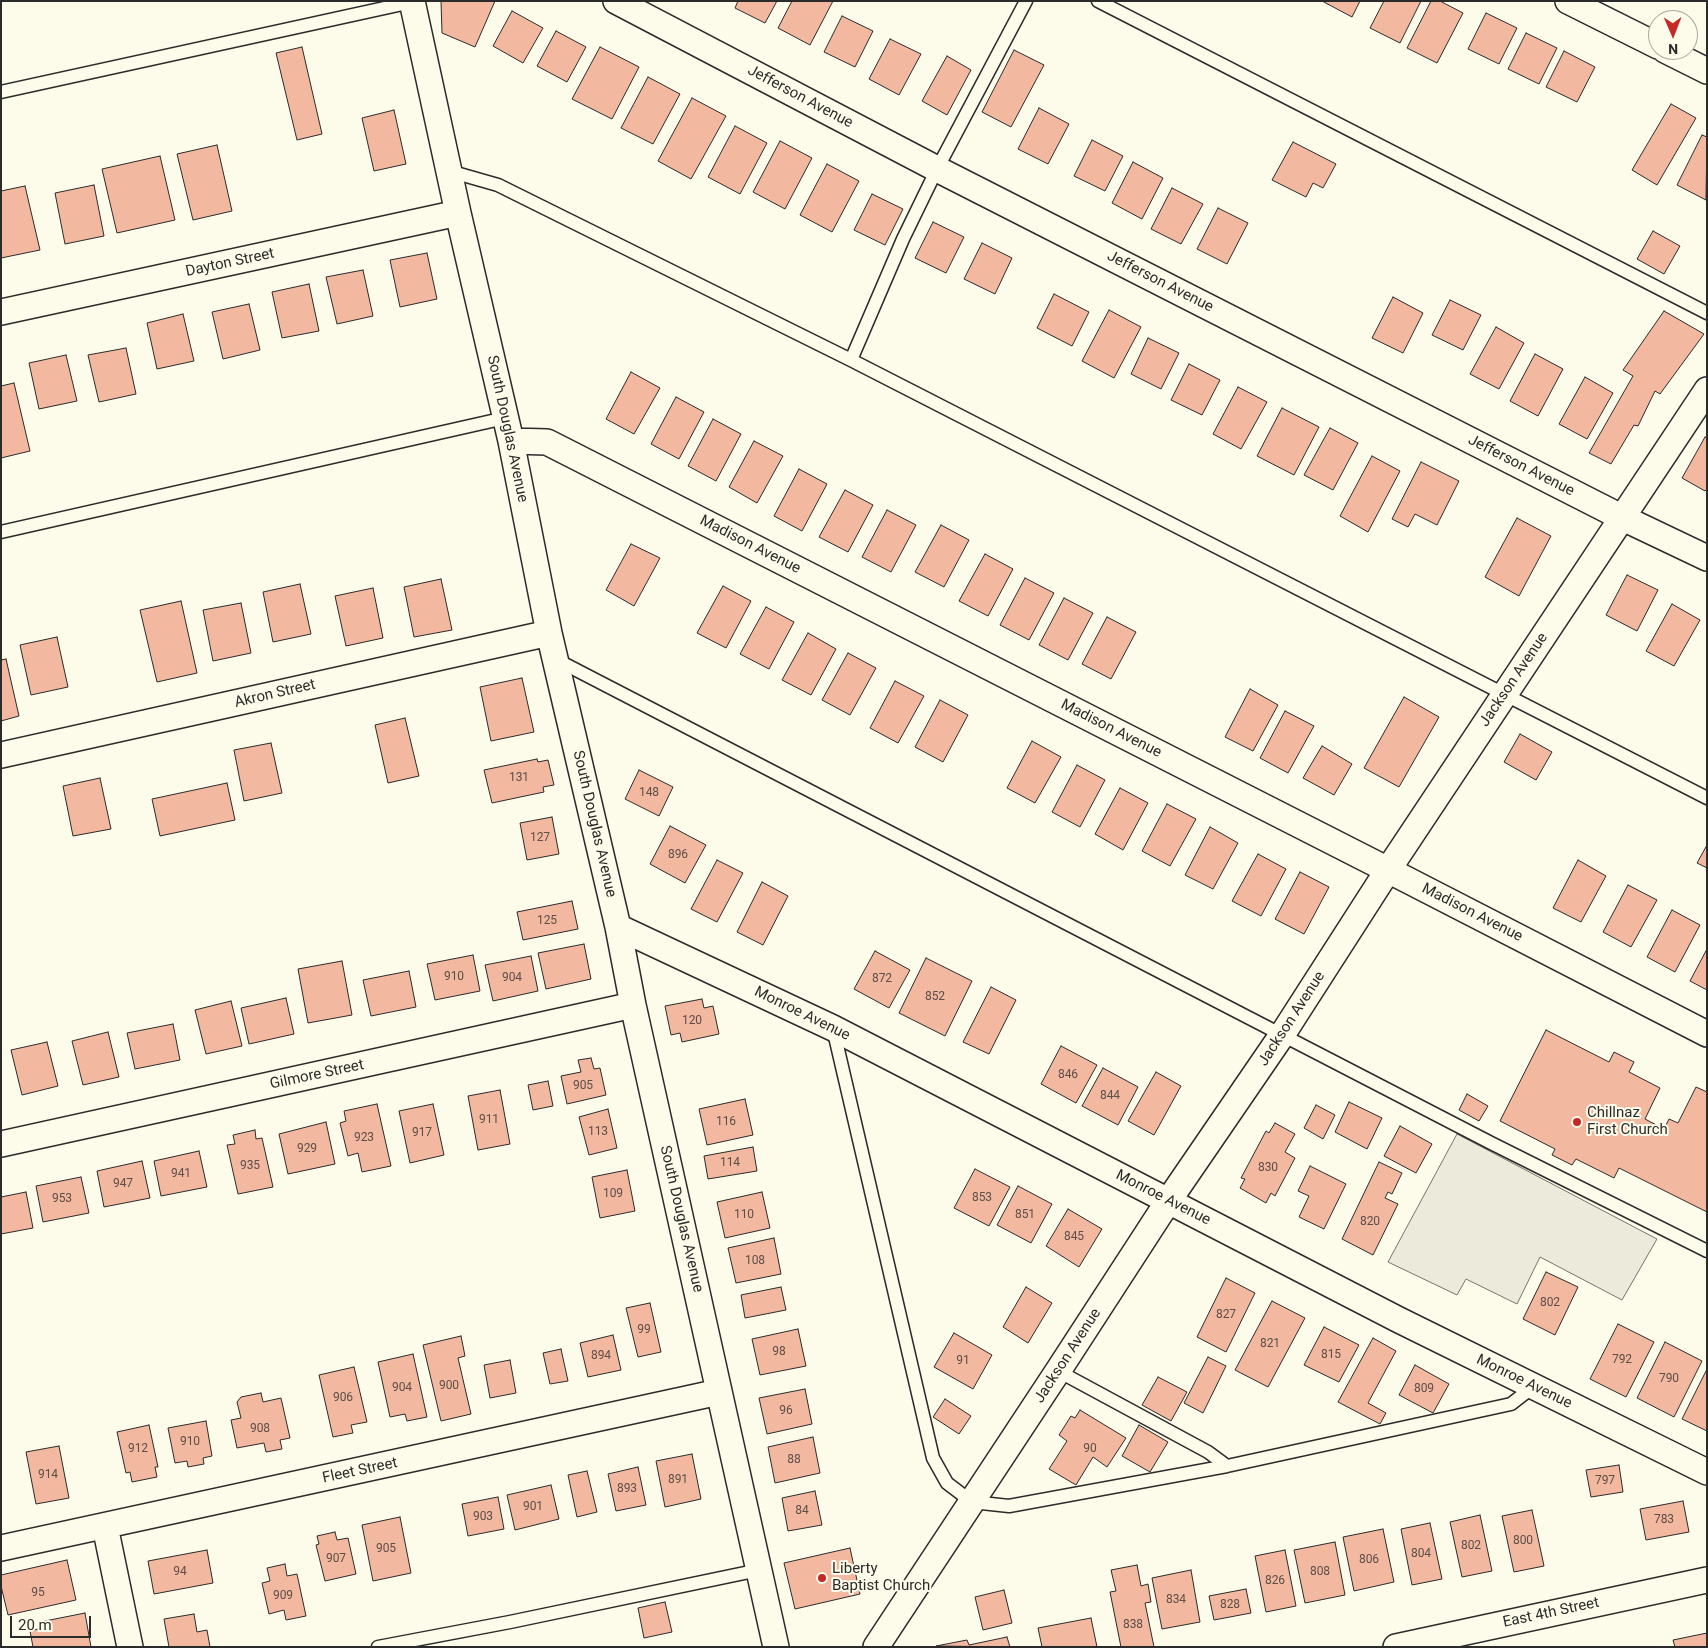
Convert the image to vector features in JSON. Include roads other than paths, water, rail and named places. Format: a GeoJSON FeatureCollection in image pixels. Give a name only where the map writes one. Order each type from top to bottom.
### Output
{"type":"FeatureCollection","features":[{"type":"Feature","properties":{"kind":"street","name":"Jefferson Avenue"},"geometry":{"type":"LineString","coordinates":[[616,1],[937,169],[1623,518],[1707,558]]}},
{"type":"Feature","properties":{"kind":"street"},"geometry":{"type":"LineString","coordinates":[[1568,1],[1648,41]]}},
{"type":"Feature","properties":{"kind":"street","name":"South Douglas Avenue"},"geometry":{"type":"LineString","coordinates":[[412,2],[508,429],[549,633],[618,927],[633,1005],[776,1647]]}},
{"type":"Feature","properties":{"kind":"street"},"geometry":{"type":"LineString","coordinates":[[1685,60],[1707,71]]}},
{"type":"Feature","properties":{"kind":"street","name":"Dayton Street"},"geometry":{"type":"LineString","coordinates":[[1,312],[458,213]]}},
{"type":"Feature","properties":{"kind":"street","name":"Jackson Avenue"},"geometry":{"type":"LineString","coordinates":[[876,1647],[1168,1200],[1282,1035],[1388,870],[1707,390]]}},
{"type":"Feature","properties":{"kind":"street","name":"Madison Avenue"},"geometry":{"type":"LineString","coordinates":[[508,429],[547,442],[1707,1034]]}},
{"type":"Feature","properties":{"kind":"street","name":"Akron Street"},"geometry":{"type":"LineString","coordinates":[[1,755],[549,633]]}},
{"type":"Feature","properties":{"kind":"street","name":"Monroe Avenue"},"geometry":{"type":"LineString","coordinates":[[618,927],[833,1028],[1399,1320],[1707,1472]]}},
{"type":"Feature","properties":{"kind":"street","name":"Gilmore Street"},"geometry":{"type":"LineString","coordinates":[[1,1144],[633,1005]]}},
{"type":"Feature","properties":{"kind":"street","name":"Fleet Street"},"geometry":{"type":"LineString","coordinates":[[1,1548],[719,1392]]}},
{"type":"Feature","properties":{"kind":"street"},"geometry":{"type":"LineString","coordinates":[[105,1526],[130,1647]]}},
{"type":"Feature","properties":{"kind":"street","name":"East 4th Street"},"geometry":{"type":"LineString","coordinates":[[1396,1647],[1707,1580]]}},
{"type":"Feature","properties":{"kind":"lane"},"geometry":{"type":"LineString","coordinates":[[851,360],[903,239],[937,169],[1026,1]]}},
{"type":"Feature","properties":{"kind":"lane"},"geometry":{"type":"LineString","coordinates":[[1098,1],[1707,313]]}},
{"type":"Feature","properties":{"kind":"lane"},"geometry":{"type":"LineString","coordinates":[[1,92],[412,2]]}},
{"type":"Feature","properties":{"kind":"lane"},"geometry":{"type":"LineString","coordinates":[[449,171],[498,185],[851,360],[1707,798]]}},
{"type":"Feature","properties":{"kind":"lane"},"geometry":{"type":"LineString","coordinates":[[1,532],[508,429]]}},
{"type":"Feature","properties":{"kind":"lane"},"geometry":{"type":"LineString","coordinates":[[555,660],[1282,1035],[1707,1251]]}},
{"type":"Feature","properties":{"kind":"lane"},"geometry":{"type":"LineString","coordinates":[[833,1028],[933,1458],[947,1483],[972,1502],[1008,1506],[1227,1466],[1511,1404],[1533,1387]]}},
{"type":"Feature","properties":{"kind":"lane"},"geometry":{"type":"LineString","coordinates":[[1690,1243],[1707,1239]]}},
{"type":"Feature","properties":{"kind":"lane"},"geometry":{"type":"LineString","coordinates":[[1058,1371],[1208,1452],[1227,1466]]}},
{"type":"Feature","properties":{"kind":"lane"},"geometry":{"type":"LineString","coordinates":[[378,1647],[510,1622],[759,1570]]}},
{"type":"Feature","properties":{"kind":"place","name":"Chillnaz First Church"},"geometry":{"type":"Point","coordinates":[1577,1122]}},
{"type":"Feature","properties":{"kind":"place","name":"Liberty Baptist Church"},"geometry":{"type":"Point","coordinates":[822,1578]}}]}
